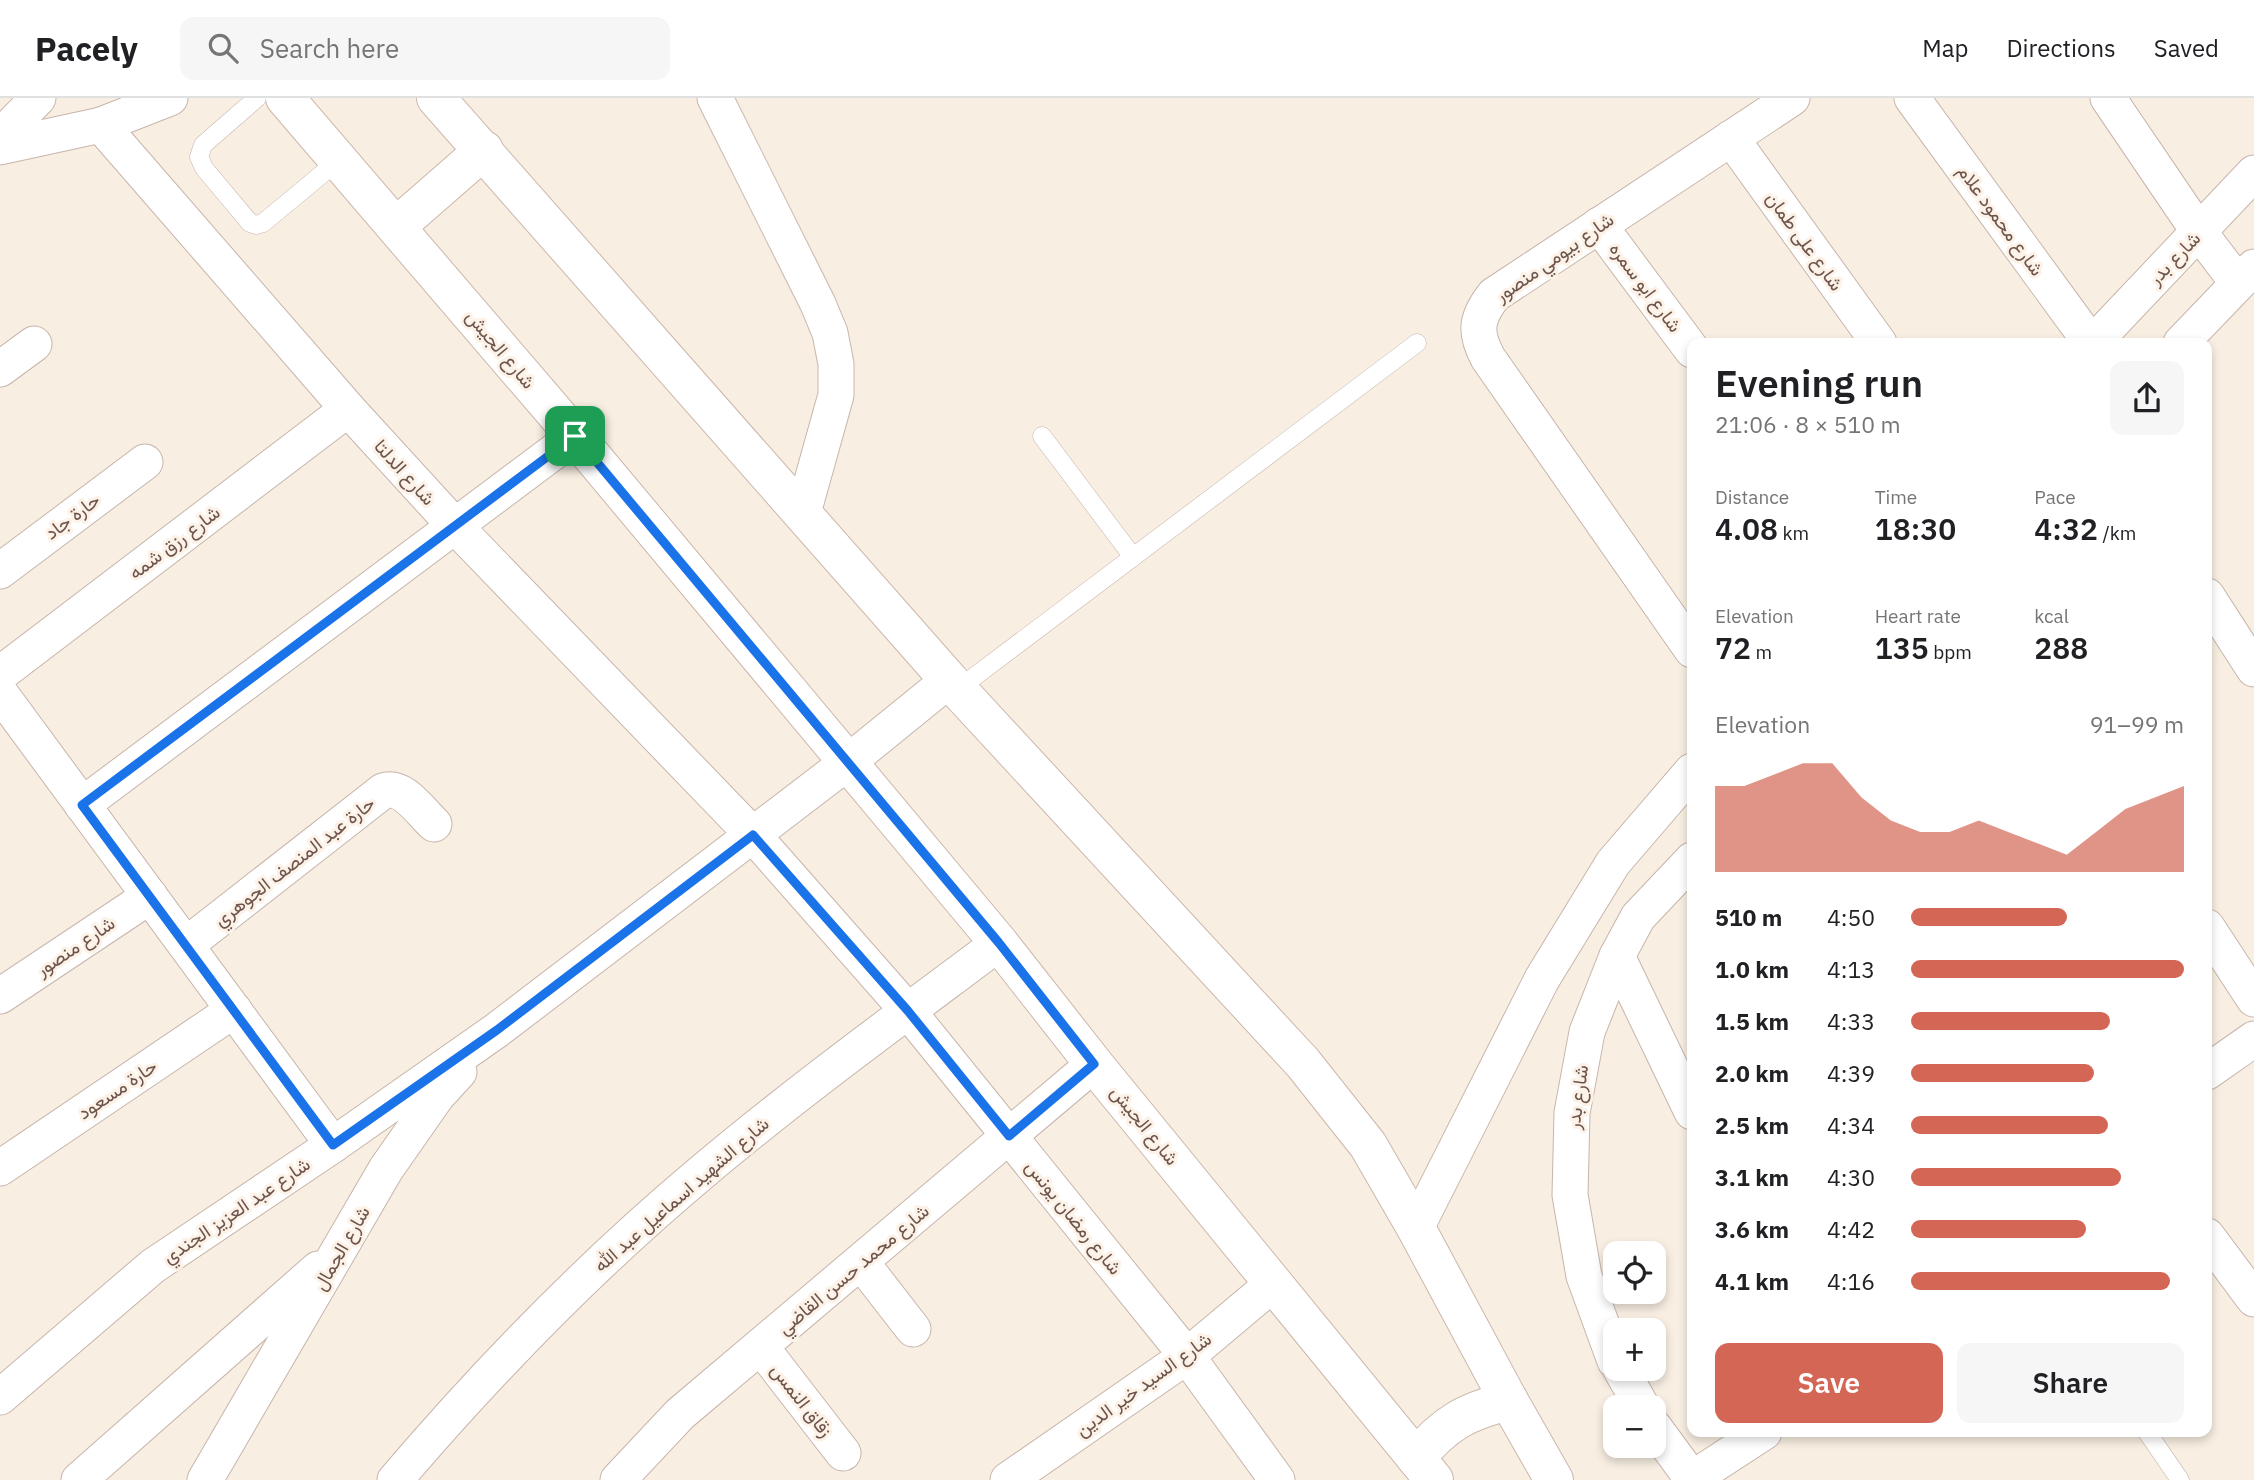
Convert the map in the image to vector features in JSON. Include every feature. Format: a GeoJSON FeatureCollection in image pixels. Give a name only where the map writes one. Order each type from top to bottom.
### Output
{"type":"FeatureCollection","features":[{"type":"Feature","properties":{"kind":"main road","name":"شارع الجيش"},"geometry":{"type":"LineString","coordinates":[[285,98],[575,436],[999,943],[1094,1064],[1425,1469]]}},
{"type":"Feature","properties":{"kind":"main road"},"geometry":{"type":"LineString","coordinates":[[436,98],[953,685],[1303,1063],[1368,1145],[1554,1480]]}},
{"type":"Feature","properties":{"kind":"main road"},"geometry":{"type":"LineString","coordinates":[[397,226],[484,150]]}},
{"type":"Feature","properties":{"kind":"main road"},"geometry":{"type":"LineString","coordinates":[[1425,1469],[1434,1437],[1456,1420],[1482,1408],[1509,1401]]}},
{"type":"Feature","properties":{"kind":"street"},"geometry":{"type":"LineString","coordinates":[[0,137],[38,98]]}},
{"type":"Feature","properties":{"kind":"street"},"geometry":{"type":"LineString","coordinates":[[0,147],[101,125],[170,98]]}},
{"type":"Feature","properties":{"kind":"street"},"geometry":{"type":"LineString","coordinates":[[715,98],[830,333],[836,364],[836,395],[803,513]]}},
{"type":"Feature","properties":{"kind":"street","name":"شارع بيومي منصور"},"geometry":{"type":"LineString","coordinates":[[1687,643],[1488,358],[1480,342],[1478,325],[1483,309],[1494,295],[1791,98]]}},
{"type":"Feature","properties":{"kind":"street","name":"شارع محمود علام"},"geometry":{"type":"LineString","coordinates":[[1912,98],[2088,338]]}},
{"type":"Feature","properties":{"kind":"street"},"geometry":{"type":"LineString","coordinates":[[2108,98],[2199,232],[2246,275],[2186,338]]}},
{"type":"Feature","properties":{"kind":"street","name":"شارع الدلتا"},"geometry":{"type":"LineString","coordinates":[[101,125],[348,409],[455,526],[753,835]]}},
{"type":"Feature","properties":{"kind":"street","name":"شارع على طمان"},"geometry":{"type":"LineString","coordinates":[[1731,138],[1875,338]]}},
{"type":"Feature","properties":{"kind":"street","name":"شارع بدر"},"geometry":{"type":"LineString","coordinates":[[2097,338],[2254,173]]}},
{"type":"Feature","properties":{"kind":"street","name":"شارع ابو سمره"},"geometry":{"type":"LineString","coordinates":[[1600,225],[1687,343]]}},
{"type":"Feature","properties":{"kind":"street"},"geometry":{"type":"LineString","coordinates":[[0,369],[34,344]]}},
{"type":"Feature","properties":{"kind":"street","name":"شارع رزق شمه"},"geometry":{"type":"LineString","coordinates":[[0,674],[348,409]]}},
{"type":"Feature","properties":{"kind":"street"},"geometry":{"type":"LineString","coordinates":[[82,805],[575,436]]}},
{"type":"Feature","properties":{"kind":"street","name":"حارة جاد"},"geometry":{"type":"LineString","coordinates":[[0,571],[145,462]]}},
{"type":"Feature","properties":{"kind":"street"},"geometry":{"type":"LineString","coordinates":[[2212,604],[2254,669]]}},
{"type":"Feature","properties":{"kind":"street","name":"شارع عبد العزيز الجندي"},"geometry":{"type":"LineString","coordinates":[[0,1397],[153,1266],[497,1030],[953,685]]}},
{"type":"Feature","properties":{"kind":"street"},"geometry":{"type":"LineString","coordinates":[[0,693],[333,1145]]}},
{"type":"Feature","properties":{"kind":"street"},"geometry":{"type":"LineString","coordinates":[[1416,1228],[1542,979],[1613,863],[1687,777]]}},
{"type":"Feature","properties":{"kind":"street","name":"حارة عبد المنصف الجوهري"},"geometry":{"type":"LineString","coordinates":[[186,945],[383,791],[400,791],[434,824]]}},
{"type":"Feature","properties":{"kind":"street","name":"شارع رمضان يونس"},"geometry":{"type":"LineString","coordinates":[[753,835],[908,1011],[1187,1356],[1277,1480]]}},
{"type":"Feature","properties":{"kind":"street","name":"شارع بدر"},"geometry":{"type":"LineString","coordinates":[[1603,1327],[1584,1276],[1570,1195],[1572,1113],[1587,1032],[1617,956],[1638,917],[1687,865]]}},
{"type":"Feature","properties":{"kind":"street","name":"شارع منصور"},"geometry":{"type":"LineString","coordinates":[[0,996],[150,896]]}},
{"type":"Feature","properties":{"kind":"street"},"geometry":{"type":"LineString","coordinates":[[2212,935],[2254,999]]}},
{"type":"Feature","properties":{"kind":"street","name":"شارع الشهيد اسماعيل عبد الله"},"geometry":{"type":"LineString","coordinates":[[395,1480],[516,1345],[615,1248],[701,1173],[999,943]]}},
{"type":"Feature","properties":{"kind":"street"},"geometry":{"type":"LineString","coordinates":[[1617,956],[1687,1102]]}},
{"type":"Feature","properties":{"kind":"street","name":"حارة مسعود"},"geometry":{"type":"LineString","coordinates":[[0,1168],[234,1010]]}},
{"type":"Feature","properties":{"kind":"street","name":"شارع الجمال"},"geometry":{"type":"LineString","coordinates":[[205,1480],[386,1168],[438,1096],[497,1030]]}},
{"type":"Feature","properties":{"kind":"street"},"geometry":{"type":"LineString","coordinates":[[2212,1068],[2254,1039]]}},
{"type":"Feature","properties":{"kind":"street","name":"شارع محمد حسن القاضي"},"geometry":{"type":"LineString","coordinates":[[618,1480],[680,1414],[1094,1064]]}},
{"type":"Feature","properties":{"kind":"street"},"geometry":{"type":"LineString","coordinates":[[2212,1243],[2254,1300]]}},
{"type":"Feature","properties":{"kind":"street"},"geometry":{"type":"LineString","coordinates":[[79,1480],[343,1246]]}},
{"type":"Feature","properties":{"kind":"street"},"geometry":{"type":"LineString","coordinates":[[861,1262],[913,1329]]}},
{"type":"Feature","properties":{"kind":"street","name":"شارع السيد خير الدين"},"geometry":{"type":"LineString","coordinates":[[1008,1480],[1187,1356],[1273,1283]]}},
{"type":"Feature","properties":{"kind":"street","name":"زقاق النمس"},"geometry":{"type":"LineString","coordinates":[[761,1347],[843,1453]]}},
{"type":"Feature","properties":{"kind":"street"},"geometry":{"type":"LineString","coordinates":[[1666,1444],[1692,1480],[1756,1437]]}},
{"type":"Feature","properties":{"kind":"lane"},"geometry":{"type":"LineString","coordinates":[[257,98],[203,145],[198,157],[204,168],[250,222],[257,225],[263,223],[339,160]]}},
{"type":"Feature","properties":{"kind":"lane"},"geometry":{"type":"LineString","coordinates":[[953,685],[1133,557],[1417,343]]}},
{"type":"Feature","properties":{"kind":"lane"},"geometry":{"type":"LineString","coordinates":[[1042,436],[1133,557]]}},
{"type":"Feature","properties":{"kind":"lane"},"geometry":{"type":"LineString","coordinates":[[2150,1437],[2180,1480]]}},
{"type":"Feature","properties":{"kind":"route"},"geometry":{"type":"LineString","coordinates":[[575,436],[999,943],[1094,1064],[1009,1136],[908,1011],[753,835],[497,1030],[333,1145],[82,805],[575,436]]}}]}
